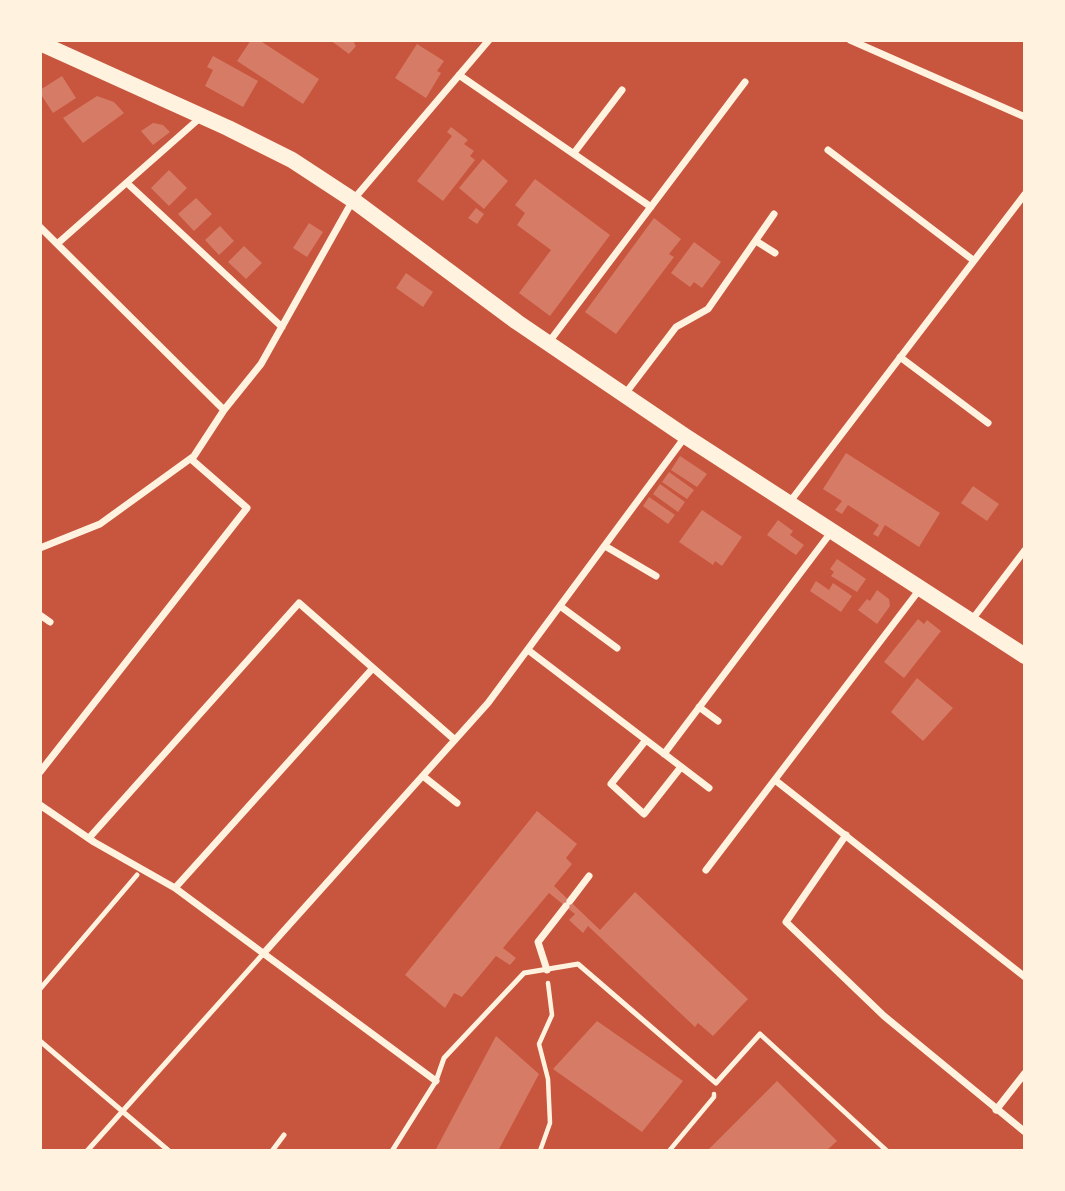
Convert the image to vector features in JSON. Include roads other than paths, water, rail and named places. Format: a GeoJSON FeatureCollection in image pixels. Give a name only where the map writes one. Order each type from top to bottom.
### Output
{"type":"FeatureCollection","features":[{"type":"Feature","properties":{"kind":"main road"},"geometry":{"type":"LineString","coordinates":[[44,44],[292,160],[353,200],[517,322],[685,436],[1025,656]]}},
{"type":"Feature","properties":{"kind":"street"},"geometry":{"type":"LineString","coordinates":[[40,548],[100,524],[191,459],[224,410],[261,364],[353,200],[489,40]]}},
{"type":"Feature","properties":{"kind":"street"},"geometry":{"type":"LineString","coordinates":[[850,40],[1025,117]]}},
{"type":"Feature","properties":{"kind":"street"},"geometry":{"type":"LineString","coordinates":[[459,75],[651,207]]}},
{"type":"Feature","properties":{"kind":"street"},"geometry":{"type":"LineString","coordinates":[[549,343],[745,82]]}},
{"type":"Feature","properties":{"kind":"street"},"geometry":{"type":"LineString","coordinates":[[574,153],[622,90]]}},
{"type":"Feature","properties":{"kind":"street"},"geometry":{"type":"LineString","coordinates":[[57,244],[202,116]]}},
{"type":"Feature","properties":{"kind":"street"},"geometry":{"type":"LineString","coordinates":[[828,150],[973,260]]}},
{"type":"Feature","properties":{"kind":"street"},"geometry":{"type":"LineString","coordinates":[[127,183],[282,327]]}},
{"type":"Feature","properties":{"kind":"street"},"geometry":{"type":"LineString","coordinates":[[789,503],[1025,194]]}},
{"type":"Feature","properties":{"kind":"street"},"geometry":{"type":"LineString","coordinates":[[625,395],[676,327],[708,309],[774,214]]}},
{"type":"Feature","properties":{"kind":"street"},"geometry":{"type":"LineString","coordinates":[[40,227],[224,410]]}},
{"type":"Feature","properties":{"kind":"street"},"geometry":{"type":"LineString","coordinates":[[756,241],[775,253]]}},
{"type":"Feature","properties":{"kind":"street"},"geometry":{"type":"LineString","coordinates":[[900,357],[988,424]]}},
{"type":"Feature","properties":{"kind":"street"},"geometry":{"type":"LineString","coordinates":[[263,954],[488,703],[685,436]]}},
{"type":"Feature","properties":{"kind":"street"},"geometry":{"type":"LineString","coordinates":[[40,772],[247,508],[191,459]]}},
{"type":"Feature","properties":{"kind":"street"},"geometry":{"type":"LineString","coordinates":[[664,754],[832,531]]}},
{"type":"Feature","properties":{"kind":"street"},"geometry":{"type":"LineString","coordinates":[[605,546],[656,576]]}},
{"type":"Feature","properties":{"kind":"street"},"geometry":{"type":"LineString","coordinates":[[971,622],[1025,550]]}},
{"type":"Feature","properties":{"kind":"street"},"geometry":{"type":"LineString","coordinates":[[706,870],[920,588]]}},
{"type":"Feature","properties":{"kind":"street"},"geometry":{"type":"LineString","coordinates":[[89,838],[299,603],[455,740]]}},
{"type":"Feature","properties":{"kind":"street"},"geometry":{"type":"LineString","coordinates":[[560,606],[617,648]]}},
{"type":"Feature","properties":{"kind":"street"},"geometry":{"type":"LineString","coordinates":[[40,615],[50,622]]}},
{"type":"Feature","properties":{"kind":"street"},"geometry":{"type":"LineString","coordinates":[[528,650],[709,788]]}},
{"type":"Feature","properties":{"kind":"street"},"geometry":{"type":"LineString","coordinates":[[175,888],[373,668]]}},
{"type":"Feature","properties":{"kind":"street"},"geometry":{"type":"LineString","coordinates":[[699,707],[718,721]]}},
{"type":"Feature","properties":{"kind":"street"},"geometry":{"type":"LineString","coordinates":[[646,740],[611,784],[644,814],[681,767]]}},
{"type":"Feature","properties":{"kind":"street"},"geometry":{"type":"LineString","coordinates":[[424,776],[457,803]]}},
{"type":"Feature","properties":{"kind":"street"},"geometry":{"type":"LineString","coordinates":[[775,780],[1025,977]]}},
{"type":"Feature","properties":{"kind":"street"},"geometry":{"type":"LineString","coordinates":[[40,805],[89,838],[175,888],[436,1081]]}},
{"type":"Feature","properties":{"kind":"street"},"geometry":{"type":"LineString","coordinates":[[846,835],[786,922],[884,1016],[1025,1132]]}},
{"type":"Feature","properties":{"kind":"street"},"geometry":{"type":"LineString","coordinates":[[547,970],[538,942],[589,876]]}},
{"type":"Feature","properties":{"kind":"street"},"geometry":{"type":"LineString","coordinates":[[996,1110],[1025,1073]]}},
{"type":"Feature","properties":{"kind":"lane"},"geometry":{"type":"LineString","coordinates":[[40,989],[137,875]]}},
{"type":"Feature","properties":{"kind":"lane"},"geometry":{"type":"LineString","coordinates":[[87,1151],[263,954]]}},
{"type":"Feature","properties":{"kind":"lane"},"geometry":{"type":"LineString","coordinates":[[392,1151],[436,1081],[444,1058],[524,973],[578,964],[716,1083],[760,1034],[887,1151]]}},
{"type":"Feature","properties":{"kind":"lane"},"geometry":{"type":"LineString","coordinates":[[40,1041],[169,1151]]}},
{"type":"Feature","properties":{"kind":"lane"},"geometry":{"type":"LineString","coordinates":[[272,1151],[284,1135]]}}]}
